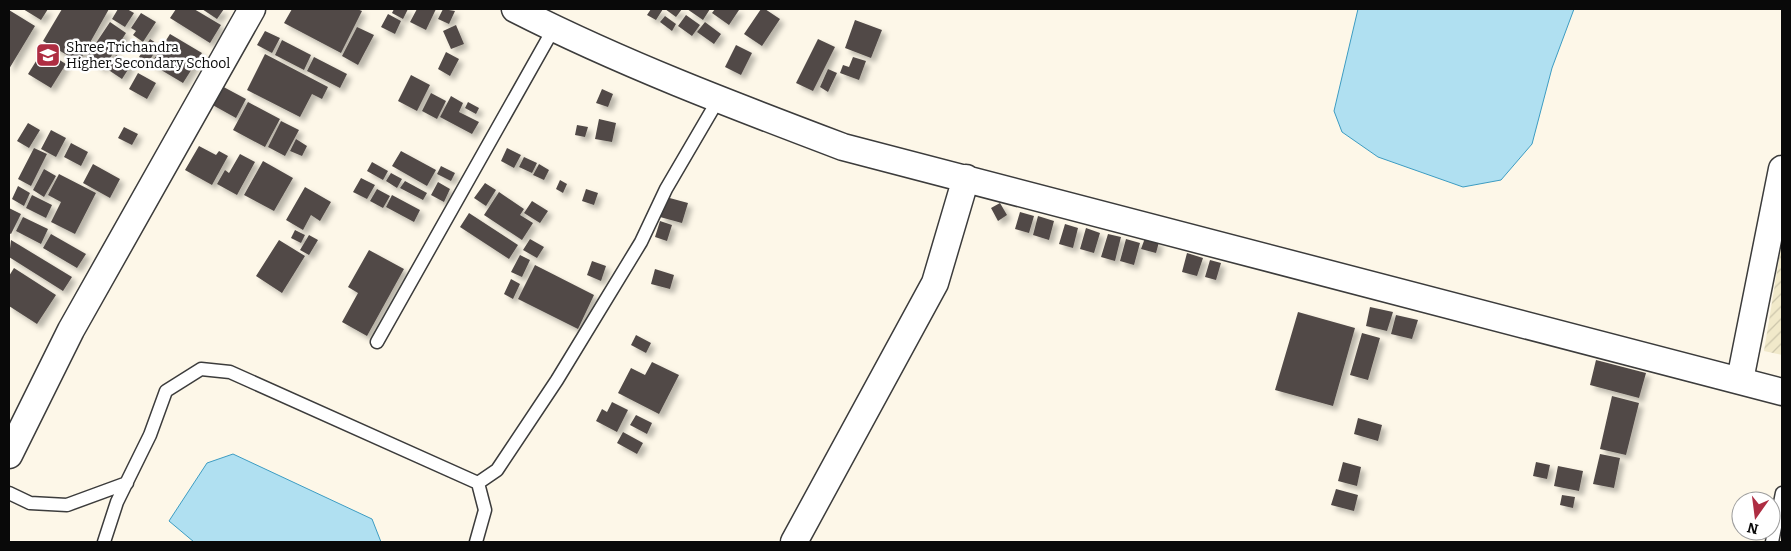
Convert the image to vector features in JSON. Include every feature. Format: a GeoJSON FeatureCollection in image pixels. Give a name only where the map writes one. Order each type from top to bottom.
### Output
{"type":"FeatureCollection","features":[{"type":"Feature","properties":{"kind":"street"},"geometry":{"type":"LineString","coordinates":[[9,455],[71,330],[252,9]]}},
{"type":"Feature","properties":{"kind":"street"},"geometry":{"type":"LineString","coordinates":[[515,9],[718,100],[844,147],[1782,392]]}},
{"type":"Feature","properties":{"kind":"street"},"geometry":{"type":"LineString","coordinates":[[1740,380],[1782,169]]}},
{"type":"Feature","properties":{"kind":"street"},"geometry":{"type":"LineString","coordinates":[[794,542],[935,283],[966,178]]}},
{"type":"Feature","properties":{"kind":"lane"},"geometry":{"type":"LineString","coordinates":[[377,342],[554,28]]}},
{"type":"Feature","properties":{"kind":"lane"},"geometry":{"type":"LineString","coordinates":[[478,483],[497,470],[557,380],[641,242],[666,189],[718,100]]}},
{"type":"Feature","properties":{"kind":"lane"},"geometry":{"type":"LineString","coordinates":[[104,542],[117,502],[150,435],[166,391],[201,370],[230,372],[478,483]]}},
{"type":"Feature","properties":{"kind":"lane"},"geometry":{"type":"LineString","coordinates":[[9,492],[30,503],[67,505],[127,483]]}},
{"type":"Feature","properties":{"kind":"lane"},"geometry":{"type":"LineString","coordinates":[[476,542],[485,510],[478,483]]}},
{"type":"Feature","properties":{"kind":"lane"},"geometry":{"type":"LineString","coordinates":[[1772,542],[1782,493]]}},
{"type":"Feature","properties":{"kind":"shaded area"},"geometry":{"type":"Polygon","coordinates":[[[1782,241],[1782,355],[1764,351],[1782,241]]]}},
{"type":"Feature","properties":{"kind":"water"},"geometry":{"type":"Polygon","coordinates":[[[1358,9],[1574,9],[1552,68],[1532,144],[1501,180],[1463,187],[1378,157],[1342,132],[1334,111],[1358,9]]]}},
{"type":"Feature","properties":{"kind":"water"},"geometry":{"type":"Polygon","coordinates":[[[233,454],[372,519],[381,542],[194,542],[169,521],[207,463],[233,454]]]}},
{"type":"Feature","properties":{"kind":"building"},"geometry":{"type":"Polygon","coordinates":[[[23,9],[48,9],[41,20],[23,9]]]}},
{"type":"Feature","properties":{"kind":"building"},"geometry":{"type":"Polygon","coordinates":[[[62,9],[109,9],[79,62],[43,41],[62,9]]]}},
{"type":"Feature","properties":{"kind":"building"},"geometry":{"type":"Polygon","coordinates":[[[118,9],[127,9],[134,13],[125,27],[112,19],[118,9]]]}},
{"type":"Feature","properties":{"kind":"building"},"geometry":{"type":"Polygon","coordinates":[[[176,9],[194,9],[221,25],[210,43],[170,18],[176,9]]]}},
{"type":"Feature","properties":{"kind":"building"},"geometry":{"type":"Polygon","coordinates":[[[202,9],[224,9],[217,19],[202,9]]]}},
{"type":"Feature","properties":{"kind":"building"},"geometry":{"type":"Polygon","coordinates":[[[292,9],[357,9],[362,11],[341,53],[284,23],[292,9]]]}},
{"type":"Feature","properties":{"kind":"building"},"geometry":{"type":"Polygon","coordinates":[[[394,9],[408,9],[403,19],[392,13],[394,9]]]}},
{"type":"Feature","properties":{"kind":"building"},"geometry":{"type":"Polygon","coordinates":[[[417,9],[436,9],[426,30],[410,22],[417,9]]]}},
{"type":"Feature","properties":{"kind":"building"},"geometry":{"type":"Polygon","coordinates":[[[443,9],[455,11],[449,24],[438,19],[443,9]]]}},
{"type":"Feature","properties":{"kind":"building"},"geometry":{"type":"Polygon","coordinates":[[[651,9],[663,9],[656,20],[647,15],[651,9]]]}},
{"type":"Feature","properties":{"kind":"building"},"geometry":{"type":"Polygon","coordinates":[[[665,9],[682,9],[676,17],[665,9]]]}},
{"type":"Feature","properties":{"kind":"building"},"geometry":{"type":"Polygon","coordinates":[[[687,9],[710,9],[703,20],[687,9]]]}},
{"type":"Feature","properties":{"kind":"building"},"geometry":{"type":"Polygon","coordinates":[[[715,9],[739,10],[729,25],[712,13],[715,9]]]}},
{"type":"Feature","properties":{"kind":"building"},"geometry":{"type":"Polygon","coordinates":[[[761,9],[765,9],[780,19],[762,46],[744,34],[761,9]]]}},
{"type":"Feature","properties":{"kind":"building"},"geometry":{"type":"Polygon","coordinates":[[[9,10],[35,26],[9,69],[9,10]]]}},
{"type":"Feature","properties":{"kind":"building"},"geometry":{"type":"Polygon","coordinates":[[[141,13],[156,22],[143,42],[133,35],[136,31],[131,28],[141,13]]]}},
{"type":"Feature","properties":{"kind":"building"},"geometry":{"type":"Polygon","coordinates":[[[388,14],[401,21],[395,34],[381,27],[388,14]]]}},
{"type":"Feature","properties":{"kind":"building"},"geometry":{"type":"Polygon","coordinates":[[[686,15],[700,25],[692,36],[678,26],[686,15]]]}},
{"type":"Feature","properties":{"kind":"building"},"geometry":{"type":"Polygon","coordinates":[[[665,16],[676,24],[672,31],[660,22],[665,16]]]}},
{"type":"Feature","properties":{"kind":"building"},"geometry":{"type":"Polygon","coordinates":[[[855,20],[882,30],[871,58],[845,48],[855,20]]]}},
{"type":"Feature","properties":{"kind":"building"},"geometry":{"type":"Polygon","coordinates":[[[110,22],[126,33],[103,69],[86,58],[110,22]]]}},
{"type":"Feature","properties":{"kind":"building"},"geometry":{"type":"Polygon","coordinates":[[[705,22],[721,34],[714,44],[697,32],[705,22]]]}},
{"type":"Feature","properties":{"kind":"building"},"geometry":{"type":"Polygon","coordinates":[[[456,25],[464,44],[451,49],[443,31],[456,25]]]}},
{"type":"Feature","properties":{"kind":"building"},"geometry":{"type":"Polygon","coordinates":[[[357,27],[374,35],[358,65],[342,56],[357,27]]]}},
{"type":"Feature","properties":{"kind":"building"},"geometry":{"type":"Polygon","coordinates":[[[265,31],[280,38],[272,53],[257,45],[265,31]]]}},
{"type":"Feature","properties":{"kind":"building"},"geometry":{"type":"Polygon","coordinates":[[[170,34],[202,53],[183,83],[151,64],[170,34]]]}},
{"type":"Feature","properties":{"kind":"building"},"geometry":{"type":"Polygon","coordinates":[[[150,39],[159,45],[148,63],[139,57],[150,39]]]}},
{"type":"Feature","properties":{"kind":"building"},"geometry":{"type":"Polygon","coordinates":[[[818,39],[835,47],[813,91],[796,83],[818,39]]]}},
{"type":"Feature","properties":{"kind":"building"},"geometry":{"type":"Polygon","coordinates":[[[282,40],[311,55],[304,70],[275,55],[282,40]]]}},
{"type":"Feature","properties":{"kind":"building"},"geometry":{"type":"Polygon","coordinates":[[[736,45],[752,53],[741,75],[725,67],[736,45]]]}},
{"type":"Feature","properties":{"kind":"building"},"geometry":{"type":"Polygon","coordinates":[[[43,50],[66,64],[51,88],[28,74],[43,50]]]}},
{"type":"Feature","properties":{"kind":"building"},"geometry":{"type":"Polygon","coordinates":[[[446,52],[459,59],[450,76],[438,69],[446,52]]]}},
{"type":"Feature","properties":{"kind":"building"},"geometry":{"type":"Polygon","coordinates":[[[265,54],[328,87],[322,99],[312,94],[300,117],[247,90],[265,54]]]}},
{"type":"Feature","properties":{"kind":"building"},"geometry":{"type":"Polygon","coordinates":[[[116,55],[131,65],[122,79],[107,69],[116,55]]]}},
{"type":"Feature","properties":{"kind":"building"},"geometry":{"type":"Polygon","coordinates":[[[314,57],[347,74],[340,88],[307,71],[314,57]]]}},
{"type":"Feature","properties":{"kind":"building"},"geometry":{"type":"Polygon","coordinates":[[[853,57],[866,61],[859,80],[840,73],[843,65],[849,67],[853,57]]]}},
{"type":"Feature","properties":{"kind":"building"},"geometry":{"type":"Polygon","coordinates":[[[828,69],[837,73],[828,92],[820,87],[828,69]]]}},
{"type":"Feature","properties":{"kind":"building"},"geometry":{"type":"Polygon","coordinates":[[[138,73],[156,83],[147,99],[129,89],[138,73]]]}},
{"type":"Feature","properties":{"kind":"building"},"geometry":{"type":"Polygon","coordinates":[[[411,75],[430,85],[417,111],[398,101],[411,75]]]}},
{"type":"Feature","properties":{"kind":"building"},"geometry":{"type":"Polygon","coordinates":[[[218,84],[246,99],[236,118],[209,103],[218,84]]]}},
{"type":"Feature","properties":{"kind":"building"},"geometry":{"type":"Polygon","coordinates":[[[602,89],[613,94],[608,107],[596,103],[602,89]]]}},
{"type":"Feature","properties":{"kind":"building"},"geometry":{"type":"Polygon","coordinates":[[[431,93],[446,101],[437,119],[422,111],[431,93]]]}},
{"type":"Feature","properties":{"kind":"building"},"geometry":{"type":"Polygon","coordinates":[[[451,96],[463,103],[459,112],[479,122],[472,134],[440,117],[451,96]]]}},
{"type":"Feature","properties":{"kind":"building"},"geometry":{"type":"Polygon","coordinates":[[[248,102],[280,119],[265,147],[233,130],[248,102]]]}},
{"type":"Feature","properties":{"kind":"building"},"geometry":{"type":"Polygon","coordinates":[[[468,102],[479,108],[476,114],[465,108],[468,102]]]}},
{"type":"Feature","properties":{"kind":"building"},"geometry":{"type":"Polygon","coordinates":[[[599,119],[616,123],[612,142],[595,139],[599,119]]]}},
{"type":"Feature","properties":{"kind":"building"},"geometry":{"type":"Polygon","coordinates":[[[281,121],[299,130],[285,156],[268,147],[281,121]]]}},
{"type":"Feature","properties":{"kind":"building"},"geometry":{"type":"Polygon","coordinates":[[[28,123],[40,130],[29,148],[17,141],[28,123]]]}},
{"type":"Feature","properties":{"kind":"building"},"geometry":{"type":"Polygon","coordinates":[[[577,125],[588,127],[585,137],[575,135],[577,125]]]}},
{"type":"Feature","properties":{"kind":"building"},"geometry":{"type":"Polygon","coordinates":[[[124,127],[138,134],[132,145],[118,138],[124,127]]]}},
{"type":"Feature","properties":{"kind":"building"},"geometry":{"type":"Polygon","coordinates":[[[51,130],[66,138],[56,157],[41,149],[51,130]]]}},
{"type":"Feature","properties":{"kind":"building"},"geometry":{"type":"Polygon","coordinates":[[[296,139],[307,146],[302,156],[290,151],[296,139]]]}},
{"type":"Feature","properties":{"kind":"building"},"geometry":{"type":"Polygon","coordinates":[[[71,143],[88,152],[81,166],[64,157],[71,143]]]}},
{"type":"Feature","properties":{"kind":"building"},"geometry":{"type":"Polygon","coordinates":[[[199,146],[216,155],[219,151],[228,156],[212,185],[185,170],[199,146]]]}},
{"type":"Feature","properties":{"kind":"building"},"geometry":{"type":"Polygon","coordinates":[[[34,148],[47,154],[31,186],[18,179],[34,148]]]}},
{"type":"Feature","properties":{"kind":"building"},"geometry":{"type":"Polygon","coordinates":[[[507,148],[521,155],[514,168],[501,161],[507,148]]]}},
{"type":"Feature","properties":{"kind":"building"},"geometry":{"type":"Polygon","coordinates":[[[401,151],[436,170],[427,186],[392,166],[401,151]]]}},
{"type":"Feature","properties":{"kind":"building"},"geometry":{"type":"Polygon","coordinates":[[[240,154],[255,162],[237,195],[217,184],[225,170],[229,173],[240,154]]]}},
{"type":"Feature","properties":{"kind":"building"},"geometry":{"type":"Polygon","coordinates":[[[524,157],[537,163],[532,173],[519,167],[524,157]]]}},
{"type":"Feature","properties":{"kind":"building"},"geometry":{"type":"Polygon","coordinates":[[[263,161],[293,178],[274,211],[244,195],[263,161]]]}},
{"type":"Feature","properties":{"kind":"building"},"geometry":{"type":"Polygon","coordinates":[[[372,162],[388,171],[383,180],[367,171],[372,162]]]}},
{"type":"Feature","properties":{"kind":"building"},"geometry":{"type":"Polygon","coordinates":[[[93,164],[120,179],[110,198],[83,183],[93,164]]]}},
{"type":"Feature","properties":{"kind":"building"},"geometry":{"type":"Polygon","coordinates":[[[539,164],[549,170],[544,180],[533,175],[539,164]]]}},
{"type":"Feature","properties":{"kind":"building"},"geometry":{"type":"Polygon","coordinates":[[[441,166],[455,173],[451,181],[437,174],[441,166]]]}},
{"type":"Feature","properties":{"kind":"building"},"geometry":{"type":"Polygon","coordinates":[[[44,169],[56,176],[44,197],[33,190],[44,169]]]}},
{"type":"Feature","properties":{"kind":"building"},"geometry":{"type":"Polygon","coordinates":[[[391,173],[402,179],[397,188],[386,181],[391,173]]]}},
{"type":"Feature","properties":{"kind":"building"},"geometry":{"type":"Polygon","coordinates":[[[59,174],[96,193],[75,234],[51,222],[61,202],[48,195],[59,174]]]}},
{"type":"Feature","properties":{"kind":"building"},"geometry":{"type":"Polygon","coordinates":[[[361,178],[375,185],[367,199],[353,192],[361,178]]]}},
{"type":"Feature","properties":{"kind":"building"},"geometry":{"type":"Polygon","coordinates":[[[560,180],[567,184],[563,193],[556,189],[560,180]]]}},
{"type":"Feature","properties":{"kind":"building"},"geometry":{"type":"Polygon","coordinates":[[[405,181],[427,193],[423,200],[400,188],[405,181]]]}},
{"type":"Feature","properties":{"kind":"building"},"geometry":{"type":"Polygon","coordinates":[[[438,182],[450,189],[444,202],[431,195],[438,182]]]}},
{"type":"Feature","properties":{"kind":"building"},"geometry":{"type":"Polygon","coordinates":[[[485,183],[496,190],[486,206],[474,198],[485,183]]]}},
{"type":"Feature","properties":{"kind":"building"},"geometry":{"type":"Polygon","coordinates":[[[18,186],[30,193],[24,206],[12,199],[18,186]]]}},
{"type":"Feature","properties":{"kind":"building"},"geometry":{"type":"Polygon","coordinates":[[[305,187],[331,202],[320,221],[311,215],[303,230],[286,220],[305,187]]]}},
{"type":"Feature","properties":{"kind":"building"},"geometry":{"type":"Polygon","coordinates":[[[377,189],[390,196],[383,208],[370,201],[377,189]]]}},
{"type":"Feature","properties":{"kind":"building"},"geometry":{"type":"Polygon","coordinates":[[[586,189],[598,193],[594,205],[582,201],[586,189]]]}},
{"type":"Feature","properties":{"kind":"building"},"geometry":{"type":"Polygon","coordinates":[[[499,192],[524,209],[520,215],[533,223],[522,240],[484,215],[499,192]]]}},
{"type":"Feature","properties":{"kind":"building"},"geometry":{"type":"Polygon","coordinates":[[[32,195],[52,205],[46,218],[26,208],[32,195]]]}},
{"type":"Feature","properties":{"kind":"building"},"geometry":{"type":"Polygon","coordinates":[[[392,195],[420,210],[414,222],[386,207],[392,195]]]}},
{"type":"Feature","properties":{"kind":"building"},"geometry":{"type":"Polygon","coordinates":[[[666,197],[688,203],[682,223],[660,217],[666,197]]]}},
{"type":"Feature","properties":{"kind":"building"},"geometry":{"type":"Polygon","coordinates":[[[532,201],[548,211],[540,223],[524,213],[532,201]]]}},
{"type":"Feature","properties":{"kind":"building"},"geometry":{"type":"Polygon","coordinates":[[[1000,203],[1007,215],[998,221],[991,208],[1000,203]]]}},
{"type":"Feature","properties":{"kind":"building"},"geometry":{"type":"Polygon","coordinates":[[[9,208],[21,214],[11,234],[9,233],[9,208]]]}},
{"type":"Feature","properties":{"kind":"building"},"geometry":{"type":"Polygon","coordinates":[[[1020,212],[1034,216],[1029,233],[1015,229],[1020,212]]]}},
{"type":"Feature","properties":{"kind":"building"},"geometry":{"type":"Polygon","coordinates":[[[469,213],[518,245],[509,259],[460,227],[469,213]]]}},
{"type":"Feature","properties":{"kind":"building"},"geometry":{"type":"Polygon","coordinates":[[[1038,216],[1054,221],[1049,240],[1033,235],[1038,216]]]}},
{"type":"Feature","properties":{"kind":"building"},"geometry":{"type":"Polygon","coordinates":[[[23,217],[48,229],[41,244],[16,231],[23,217]]]}},
{"type":"Feature","properties":{"kind":"building"},"geometry":{"type":"Polygon","coordinates":[[[660,221],[672,225],[667,241],[655,237],[660,221]]]}},
{"type":"Feature","properties":{"kind":"building"},"geometry":{"type":"Polygon","coordinates":[[[1065,224],[1078,228],[1073,248],[1059,244],[1065,224]]]}},
{"type":"Feature","properties":{"kind":"building"},"geometry":{"type":"Polygon","coordinates":[[[1086,228],[1100,233],[1094,253],[1080,249],[1086,228]]]}},
{"type":"Feature","properties":{"kind":"building"},"geometry":{"type":"Polygon","coordinates":[[[295,230],[305,235],[301,243],[291,238],[295,230]]]}},
{"type":"Feature","properties":{"kind":"building"},"geometry":{"type":"Polygon","coordinates":[[[51,234],[86,254],[77,268],[43,248],[51,234]]]}},
{"type":"Feature","properties":{"kind":"building"},"geometry":{"type":"Polygon","coordinates":[[[1108,234],[1121,237],[1115,261],[1101,257],[1108,234]]]}},
{"type":"Feature","properties":{"kind":"building"},"geometry":{"type":"Polygon","coordinates":[[[309,235],[318,240],[309,255],[300,250],[309,235]]]}},
{"type":"Feature","properties":{"kind":"building"},"geometry":{"type":"Polygon","coordinates":[[[1145,238],[1159,242],[1156,253],[1141,249],[1145,238]]]}},
{"type":"Feature","properties":{"kind":"building"},"geometry":{"type":"Polygon","coordinates":[[[530,239],[544,247],[537,258],[523,250],[530,239]]]}},
{"type":"Feature","properties":{"kind":"building"},"geometry":{"type":"Polygon","coordinates":[[[1126,239],[1140,243],[1134,265],[1120,261],[1126,239]]]}},
{"type":"Feature","properties":{"kind":"building"},"geometry":{"type":"Polygon","coordinates":[[[11,240],[72,277],[63,291],[9,257],[11,240]]]}},
{"type":"Feature","properties":{"kind":"building"},"geometry":{"type":"Polygon","coordinates":[[[279,240],[305,256],[282,293],[256,276],[279,240]]]}},
{"type":"Feature","properties":{"kind":"building"},"geometry":{"type":"Polygon","coordinates":[[[369,250],[404,269],[367,336],[342,322],[358,293],[348,287],[369,250]]]}},
{"type":"Feature","properties":{"kind":"building"},"geometry":{"type":"Polygon","coordinates":[[[1187,253],[1203,258],[1197,276],[1182,272],[1187,253]]]}},
{"type":"Feature","properties":{"kind":"building"},"geometry":{"type":"Polygon","coordinates":[[[520,255],[530,260],[522,277],[511,272],[520,255]]]}},
{"type":"Feature","properties":{"kind":"building"},"geometry":{"type":"Polygon","coordinates":[[[1210,260],[1221,263],[1216,280],[1205,277],[1210,260]]]}},
{"type":"Feature","properties":{"kind":"building"},"geometry":{"type":"Polygon","coordinates":[[[592,261],[606,266],[601,281],[587,275],[592,261]]]}},
{"type":"Feature","properties":{"kind":"building"},"geometry":{"type":"Polygon","coordinates":[[[535,265],[594,295],[578,329],[518,299],[535,265]]]}},
{"type":"Feature","properties":{"kind":"building"},"geometry":{"type":"Polygon","coordinates":[[[14,268],[56,295],[37,324],[9,306],[9,276],[14,268]]]}},
{"type":"Feature","properties":{"kind":"building"},"geometry":{"type":"Polygon","coordinates":[[[655,269],[674,275],[670,289],[651,284],[655,269]]]}},
{"type":"Feature","properties":{"kind":"building"},"geometry":{"type":"Polygon","coordinates":[[[511,279],[520,284],[513,299],[504,294],[511,279]]]}},
{"type":"Feature","properties":{"kind":"building"},"geometry":{"type":"Polygon","coordinates":[[[1370,307],[1393,312],[1387,331],[1366,326],[1370,307]]]}},
{"type":"Feature","properties":{"kind":"building"},"geometry":{"type":"Polygon","coordinates":[[[1298,312],[1355,328],[1333,406],[1275,390],[1298,312]]]}},
{"type":"Feature","properties":{"kind":"building"},"geometry":{"type":"Polygon","coordinates":[[[1396,315],[1418,320],[1412,339],[1391,334],[1396,315]]]}},
{"type":"Feature","properties":{"kind":"building"},"geometry":{"type":"Polygon","coordinates":[[[1362,333],[1380,338],[1368,380],[1350,375],[1362,333]]]}},
{"type":"Feature","properties":{"kind":"building"},"geometry":{"type":"Polygon","coordinates":[[[636,335],[651,343],[646,353],[631,345],[636,335]]]}},
{"type":"Feature","properties":{"kind":"building"},"geometry":{"type":"Polygon","coordinates":[[[1596,360],[1646,373],[1639,398],[1590,385],[1596,360]]]}},
{"type":"Feature","properties":{"kind":"building"},"geometry":{"type":"Polygon","coordinates":[[[652,362],[679,375],[659,414],[618,393],[631,368],[645,375],[652,362]]]}},
{"type":"Feature","properties":{"kind":"building"},"geometry":{"type":"Polygon","coordinates":[[[1612,396],[1639,403],[1626,455],[1600,449],[1612,396]]]}},
{"type":"Feature","properties":{"kind":"building"},"geometry":{"type":"Polygon","coordinates":[[[612,402],[628,410],[617,432],[596,421],[602,409],[607,412],[612,402]]]}},
{"type":"Feature","properties":{"kind":"building"},"geometry":{"type":"Polygon","coordinates":[[[636,415],[652,423],[647,434],[630,425],[636,415]]]}},
{"type":"Feature","properties":{"kind":"building"},"geometry":{"type":"Polygon","coordinates":[[[1358,418],[1382,425],[1378,441],[1354,434],[1358,418]]]}},
{"type":"Feature","properties":{"kind":"building"},"geometry":{"type":"Polygon","coordinates":[[[623,432],[643,443],[637,454],[617,443],[623,432]]]}},
{"type":"Feature","properties":{"kind":"building"},"geometry":{"type":"Polygon","coordinates":[[[1600,454],[1620,458],[1614,488],[1593,484],[1600,454]]]}},
{"type":"Feature","properties":{"kind":"building"},"geometry":{"type":"Polygon","coordinates":[[[1343,462],[1361,467],[1357,486],[1338,481],[1343,462]]]}},
{"type":"Feature","properties":{"kind":"building"},"geometry":{"type":"Polygon","coordinates":[[[1536,462],[1550,465],[1547,479],[1533,476],[1536,462]]]}},
{"type":"Feature","properties":{"kind":"building"},"geometry":{"type":"Polygon","coordinates":[[[1558,466],[1583,471],[1579,491],[1554,486],[1558,466]]]}},
{"type":"Feature","properties":{"kind":"building"},"geometry":{"type":"Polygon","coordinates":[[[1336,489],[1358,495],[1354,511],[1331,505],[1336,489]]]}},
{"type":"Feature","properties":{"kind":"building"},"geometry":{"type":"Polygon","coordinates":[[[1562,495],[1575,497],[1573,508],[1560,505],[1562,495]]]}},
{"type":"Feature","properties":{"kind":"place","name":"Shree Trichandra Higher Secondary School"},"geometry":{"type":"Point","coordinates":[48,55]}}]}
